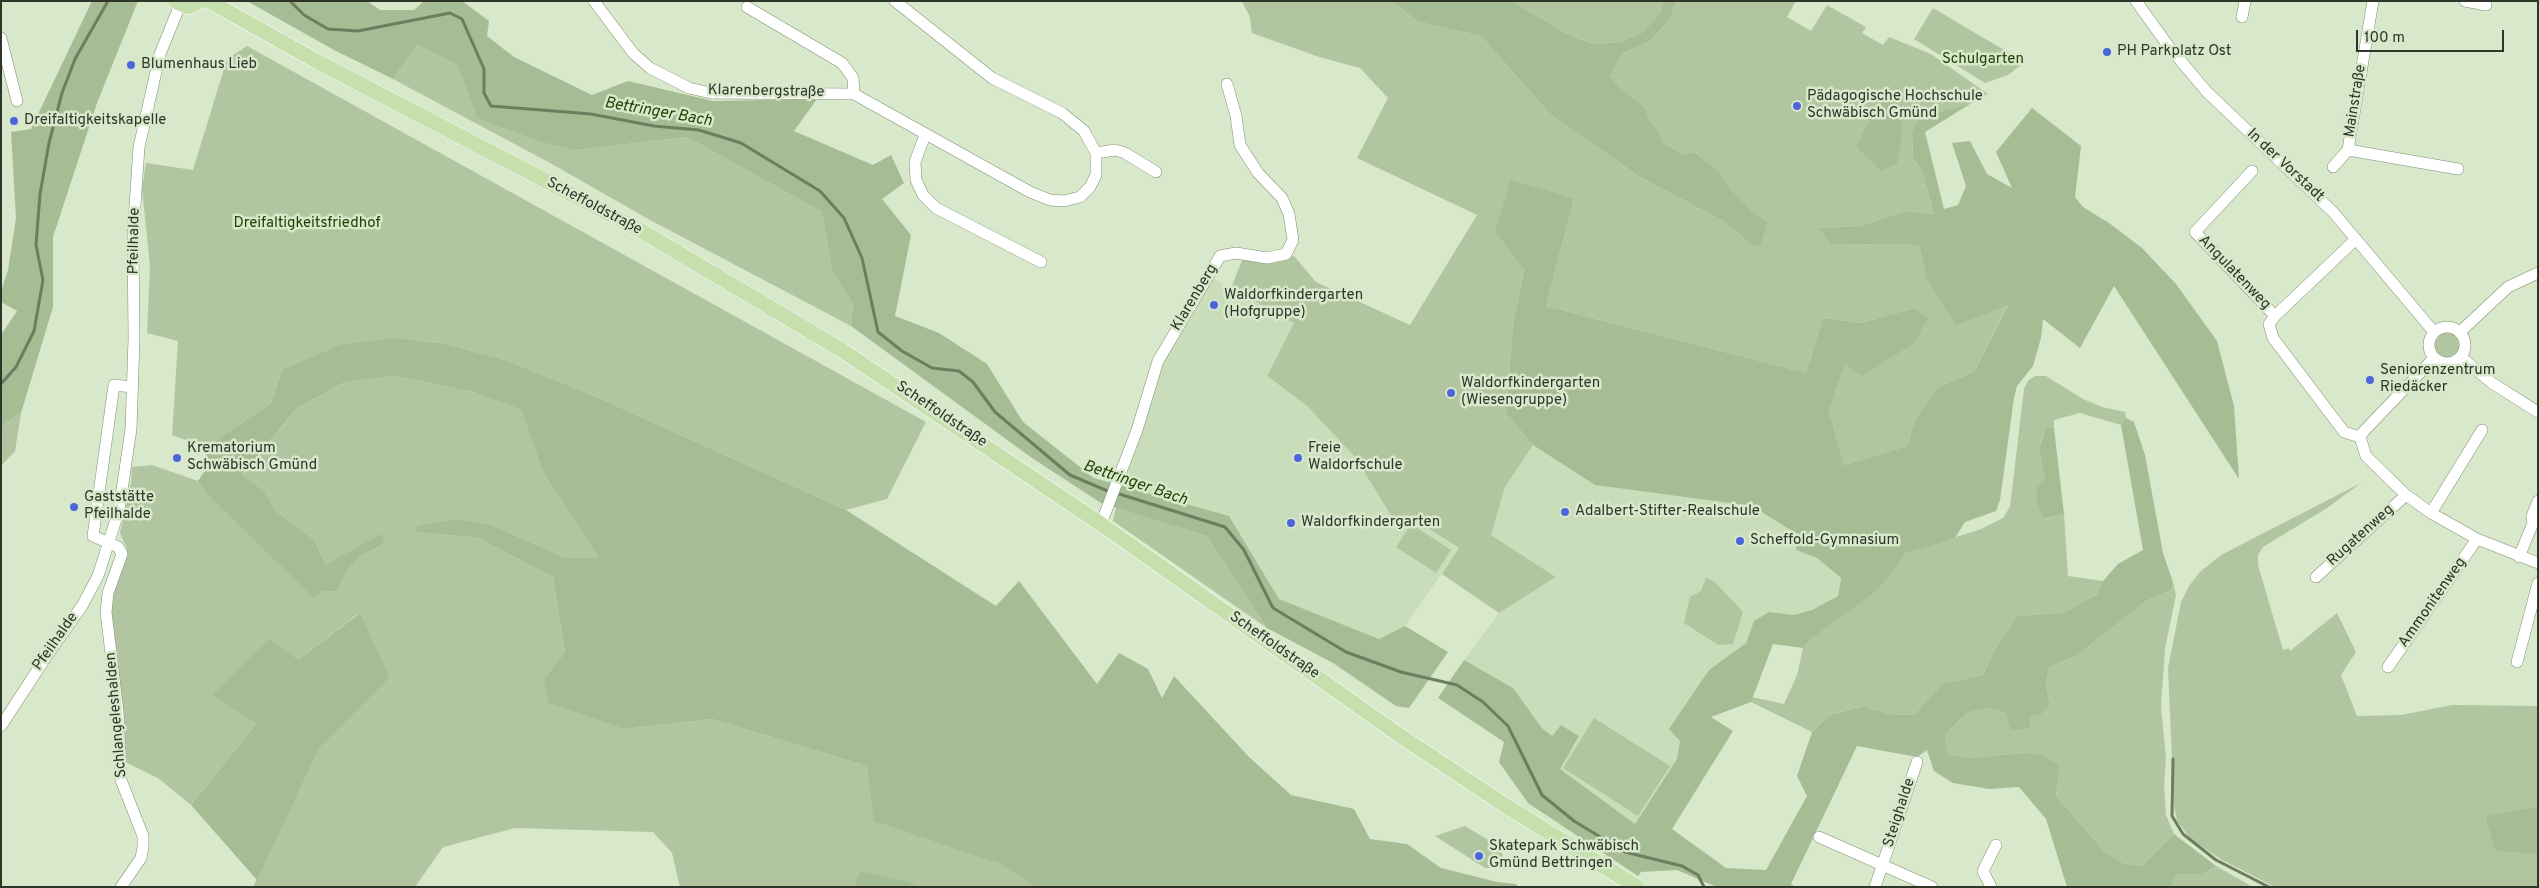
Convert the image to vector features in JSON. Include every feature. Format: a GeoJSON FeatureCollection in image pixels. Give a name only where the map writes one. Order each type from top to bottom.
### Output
{"type":"FeatureCollection","features":[{"type":"Feature","properties":{"kind":"main road"},"geometry":{"type":"LineString","coordinates":[[177,3],[191,6],[201,1]]}},
{"type":"Feature","properties":{"kind":"main road","name":"Scheffoldstraße"},"geometry":{"type":"LineString","coordinates":[[209,1],[318,62],[640,230],[851,356],[1104,518],[1399,735],[1506,806],[1638,887]]}},
{"type":"Feature","properties":{"kind":"street","name":"Klarenbergstraße"},"geometry":{"type":"LineString","coordinates":[[594,1],[633,53],[650,68],[689,88],[711,93],[854,94],[1030,192],[1050,200],[1064,201],[1080,197],[1090,187],[1096,175],[1096,153]]}},
{"type":"Feature","properties":{"kind":"street"},"geometry":{"type":"LineString","coordinates":[[896,1],[992,78],[1062,113],[1084,131],[1096,153],[1120,151],[1156,172]]}},
{"type":"Feature","properties":{"kind":"street","name":"In der Vorstadt"},"geometry":{"type":"LineString","coordinates":[[2136,1],[2169,47],[2207,92],[2307,186],[2356,239],[2434,332]]}},
{"type":"Feature","properties":{"kind":"street"},"geometry":{"type":"LineString","coordinates":[[2242,17],[2245,1]]}},
{"type":"Feature","properties":{"kind":"street","name":"Mainstraße"},"geometry":{"type":"LineString","coordinates":[[2333,167],[2348,150],[2373,1]]}},
{"type":"Feature","properties":{"kind":"street"},"geometry":{"type":"LineString","coordinates":[[2466,1],[2486,5]]}},
{"type":"Feature","properties":{"kind":"street","name":"Pfeilhalde"},"geometry":{"type":"LineString","coordinates":[[1,726],[9,711],[82,606],[98,576],[110,542],[124,482],[131,429],[136,195],[140,147],[149,96],[160,54],[177,3]]}},
{"type":"Feature","properties":{"kind":"street"},"geometry":{"type":"LineString","coordinates":[[747,6],[842,63],[853,78],[854,94]]}},
{"type":"Feature","properties":{"kind":"street"},"geometry":{"type":"LineString","coordinates":[[1,38],[16,101]]}},
{"type":"Feature","properties":{"kind":"street","name":"Klarenberg"},"geometry":{"type":"LineString","coordinates":[[1104,518],[1158,360],[1220,256],[1236,253],[1267,258],[1286,254],[1293,240],[1290,214],[1282,198],[1258,173],[1240,146],[1236,116],[1227,84]]}},
{"type":"Feature","properties":{"kind":"street"},"geometry":{"type":"LineString","coordinates":[[925,135],[915,162],[916,180],[924,195],[936,208],[1041,262]]}},
{"type":"Feature","properties":{"kind":"street"},"geometry":{"type":"LineString","coordinates":[[2348,150],[2458,169]]}},
{"type":"Feature","properties":{"kind":"street","name":"Angulatenweg"},"geometry":{"type":"LineString","coordinates":[[2252,171],[2195,232],[2276,316],[2356,239]]}},
{"type":"Feature","properties":{"kind":"street"},"geometry":{"type":"LineString","coordinates":[[2460,332],[2508,286],[2538,273]]}},
{"type":"Feature","properties":{"kind":"street"},"geometry":{"type":"LineString","coordinates":[[2276,316],[2270,324],[2273,338],[2344,432],[2360,437]]}},
{"type":"Feature","properties":{"kind":"street"},"geometry":{"type":"LineString","coordinates":[[2444,327],[2460,332],[2465,341],[2461,357],[2456,361],[2444,363],[2434,358],[2429,342],[2434,332],[2444,327]]}},
{"type":"Feature","properties":{"kind":"street"},"geometry":{"type":"LineString","coordinates":[[2461,357],[2492,383],[2538,412]]}},
{"type":"Feature","properties":{"kind":"street"},"geometry":{"type":"LineString","coordinates":[[2360,437],[2369,424],[2434,358]]}},
{"type":"Feature","properties":{"kind":"street"},"geometry":{"type":"LineString","coordinates":[[110,542],[93,536],[108,423],[114,385],[132,387]]}},
{"type":"Feature","properties":{"kind":"street"},"geometry":{"type":"LineString","coordinates":[[2431,513],[2482,430]]}},
{"type":"Feature","properties":{"kind":"street"},"geometry":{"type":"LineString","coordinates":[[2360,437],[2366,456],[2406,495],[2431,513],[2477,539],[2538,563]]}},
{"type":"Feature","properties":{"kind":"street","name":"Rugatenweg"},"geometry":{"type":"LineString","coordinates":[[2316,577],[2406,495]]}},
{"type":"Feature","properties":{"kind":"street"},"geometry":{"type":"LineString","coordinates":[[2519,557],[2538,501]]}},
{"type":"Feature","properties":{"kind":"street","name":"Ammonitenweg"},"geometry":{"type":"LineString","coordinates":[[2388,666],[2477,539]]}},
{"type":"Feature","properties":{"kind":"street","name":"Schlangeleshalden"},"geometry":{"type":"LineString","coordinates":[[110,542],[118,547],[122,554],[108,593],[106,612],[118,712],[121,780],[143,836],[144,847],[141,858],[121,887]]}},
{"type":"Feature","properties":{"kind":"street"},"geometry":{"type":"LineString","coordinates":[[2517,662],[2538,583]]}},
{"type":"Feature","properties":{"kind":"street","name":"Steighalde"},"geometry":{"type":"LineString","coordinates":[[1875,887],[1917,762]]}},
{"type":"Feature","properties":{"kind":"street","name":"Steighalde"},"geometry":{"type":"LineString","coordinates":[[1819,836],[1883,865]]}},
{"type":"Feature","properties":{"kind":"street"},"geometry":{"type":"LineString","coordinates":[[1991,887],[1983,871],[1996,845]]}},
{"type":"Feature","properties":{"kind":"street"},"geometry":{"type":"LineString","coordinates":[[1883,865],[1932,887]]}},
{"type":"Feature","properties":{"kind":"shaded area"},"geometry":{"type":"Polygon","coordinates":[[[92,1],[138,1],[97,103],[53,237],[53,307],[21,413],[1,426],[1,335],[17,311],[1,302],[1,291],[8,270],[16,218],[11,132],[31,129],[92,1]]]}},
{"type":"Feature","properties":{"kind":"shaded area"},"geometry":{"type":"Polygon","coordinates":[[[247,1],[367,1],[380,10],[414,10],[424,1],[462,1],[489,21],[487,36],[514,57],[592,95],[628,81],[713,101],[817,99],[794,131],[873,165],[891,155],[904,183],[882,199],[911,235],[895,316],[939,333],[987,364],[1023,422],[1094,478],[1229,516],[1279,599],[1379,639],[1405,626],[1448,652],[1409,708],[1396,706],[1333,663],[1267,628],[1207,536],[1101,503],[1032,458],[851,326],[853,304],[832,270],[822,212],[687,137],[576,150],[542,142],[477,118],[457,65],[417,45],[393,79],[334,50],[247,1]]]}},
{"type":"Feature","properties":{"kind":"shaded area"},"geometry":{"type":"Polygon","coordinates":[[[1391,1],[1512,1],[1569,35],[1593,44],[1619,42],[1643,32],[1660,13],[1664,1],[1676,1],[1670,19],[1650,41],[1622,54],[1610,76],[1619,87],[1646,108],[1649,119],[1659,131],[1662,142],[1683,155],[1694,152],[1719,171],[1730,188],[1751,210],[1768,222],[1760,246],[1754,247],[1725,222],[1640,177],[1550,114],[1481,36],[1419,22],[1391,1]]]}},
{"type":"Feature","properties":{"kind":"shaded area"},"geometry":{"type":"Polygon","coordinates":[[[1886,99],[1902,105],[1901,139],[1897,164],[1881,170],[1856,147],[1876,108],[1886,99]]]}},
{"type":"Feature","properties":{"kind":"shaded area"},"geometry":{"type":"Polygon","coordinates":[[[1970,104],[1925,132],[1944,209],[1958,205],[1966,186],[1952,143],[1970,141],[1987,174],[2012,188],[1996,152],[2032,108],[2081,146],[2075,197],[2083,207],[2109,223],[2142,248],[2176,284],[2217,341],[2234,406],[2239,479],[2114,286],[2080,348],[2043,319],[2041,338],[2033,366],[2017,386],[2014,398],[2000,500],[1996,511],[1965,522],[1955,538],[1904,554],[1901,561],[1876,591],[1812,638],[1803,648],[1773,644],[1751,702],[1711,717],[1733,731],[1672,829],[1726,868],[1766,870],[1807,796],[1797,776],[1812,732],[1830,715],[1862,706],[1890,714],[1914,715],[1942,684],[1983,675],[1993,653],[2017,616],[2063,613],[2097,594],[2103,581],[2118,564],[2143,550],[2121,425],[2126,418],[2134,422],[2145,455],[2163,553],[2173,582],[2171,590],[2146,601],[2076,656],[2049,667],[2046,687],[2050,704],[2040,715],[2030,715],[2030,728],[2011,730],[2006,712],[1987,708],[1967,713],[1945,734],[1948,755],[1968,758],[2023,753],[2041,755],[2060,765],[2056,796],[2105,852],[2125,864],[2142,866],[2174,834],[2216,866],[2202,874],[2176,874],[2172,887],[2067,887],[2046,819],[2019,787],[1989,789],[1953,783],[1934,771],[1927,750],[1917,757],[1857,746],[1791,884],[1795,887],[1717,887],[1677,870],[1641,872],[1638,876],[1528,803],[1499,762],[1504,742],[1438,698],[1464,660],[1513,688],[1542,728],[1552,736],[1561,725],[1579,736],[1560,769],[1635,824],[1677,759],[1680,741],[1669,729],[1709,670],[1746,643],[1754,621],[1769,612],[1794,615],[1812,610],[1838,596],[1841,578],[1817,558],[1796,550],[1797,534],[1752,506],[1595,485],[1533,445],[1506,413],[1513,325],[1524,269],[1495,232],[1511,180],[1574,199],[1546,306],[1806,373],[1823,318],[1861,323],[1914,308],[1928,318],[1914,343],[1862,376],[1845,364],[1829,411],[1844,465],[1907,446],[1915,420],[1938,387],[1974,372],[2008,305],[1956,325],[1926,277],[1919,245],[1830,244],[1818,228],[1860,226],[1906,211],[1934,214],[1922,171],[1913,158],[1912,132],[1916,122],[1927,116],[1970,104]]]}},
{"type":"Feature","properties":{"kind":"shaded area"},"geometry":{"type":"Polygon","coordinates":[[[1213,278],[1294,323],[1267,376],[1307,406],[1355,457],[1398,526],[1407,515],[1459,549],[1405,626],[1379,639],[1279,599],[1229,516],[1122,486],[1163,360],[1213,278]]]}},
{"type":"Feature","properties":{"kind":"shaded area"},"geometry":{"type":"Polygon","coordinates":[[[397,338],[446,344],[505,360],[590,394],[846,510],[996,606],[1019,581],[1097,684],[1119,653],[1148,669],[1162,698],[1174,676],[1249,757],[1291,795],[1354,809],[1370,839],[1407,844],[1441,868],[1497,882],[1516,884],[1518,887],[1035,887],[998,863],[874,821],[867,766],[712,719],[625,729],[548,703],[544,679],[565,652],[553,577],[478,538],[417,532],[417,525],[457,519],[489,524],[566,558],[599,558],[543,472],[521,410],[473,392],[395,376],[345,382],[297,408],[242,475],[264,491],[276,511],[314,540],[326,565],[381,534],[385,543],[359,557],[347,571],[337,592],[323,591],[313,597],[206,493],[198,481],[210,463],[206,456],[206,447],[271,403],[282,370],[340,345],[397,338]]]}},
{"type":"Feature","properties":{"kind":"shaded area"},"geometry":{"type":"Polygon","coordinates":[[[2046,427],[2054,428],[2064,514],[2044,519],[2037,503],[2037,487],[2045,479],[2039,449],[2046,427]]]}},
{"type":"Feature","properties":{"kind":"shaded area"},"geometry":{"type":"Polygon","coordinates":[[[1533,445],[1595,485],[1752,506],[1797,534],[1796,550],[1817,558],[1841,578],[1838,596],[1812,610],[1793,615],[1769,612],[1754,621],[1746,643],[1709,670],[1680,741],[1677,759],[1635,824],[1559,769],[1579,736],[1552,736],[1542,728],[1513,688],[1464,660],[1499,613],[1556,577],[1491,535],[1505,487],[1533,445]]]}},
{"type":"Feature","properties":{"kind":"shaded area"},"geometry":{"type":"Polygon","coordinates":[[[360,613],[390,678],[319,749],[257,880],[191,805],[256,724],[212,695],[270,639],[298,660],[360,613]]]}},
{"type":"Feature","properties":{"kind":"shaded area"},"geometry":{"type":"Polygon","coordinates":[[[2532,808],[2538,809],[2538,854],[2495,851],[2485,816],[2532,808]]]}},
{"type":"Feature","properties":{"kind":"shaded area"},"geometry":{"type":"Polygon","coordinates":[[[860,871],[908,882],[919,887],[854,887],[860,871]]]}},
{"type":"Feature","properties":{"kind":"green space"},"geometry":{"type":"Polygon","coordinates":[[[1238,1],[1391,1],[1419,22],[1481,36],[1550,114],[1640,177],[1725,222],[1754,247],[1768,222],[1751,210],[1730,188],[1719,171],[1694,152],[1683,155],[1662,142],[1659,131],[1649,119],[1646,108],[1619,87],[1610,76],[1622,54],[1650,41],[1670,19],[1676,1],[1796,1],[1787,17],[1811,31],[1827,5],[1866,27],[1862,33],[1883,45],[1889,37],[1931,54],[1988,94],[1970,104],[1916,122],[1912,132],[1913,158],[1922,171],[1934,214],[1906,211],[1860,226],[1818,228],[1830,244],[1919,245],[1926,277],[2008,304],[1974,372],[1938,387],[1915,420],[1907,446],[1844,465],[1829,411],[1845,364],[1914,308],[1861,323],[1823,318],[1806,373],[1546,306],[1574,199],[1495,232],[1524,268],[1513,325],[1506,413],[1533,445],[1505,487],[1491,535],[1556,577],[1499,613],[1442,574],[1459,548],[1407,515],[1398,527],[1355,457],[1307,406],[1267,376],[1294,323],[1231,288],[1243,258],[1267,262],[1294,256],[1316,282],[1410,325],[1477,215],[1357,158],[1388,98],[1360,68],[1319,57],[1252,33],[1250,17],[1242,2],[1238,1]]]}},
{"type":"Feature","properties":{"kind":"green space"},"geometry":{"type":"Polygon","coordinates":[[[1512,1],[1664,1],[1660,13],[1643,32],[1619,42],[1593,44],[1569,35],[1512,1]]]}},
{"type":"Feature","properties":{"kind":"green space","name":"Schulgarten"},"geometry":{"type":"Polygon","coordinates":[[[1933,8],[2025,62],[2008,75],[1985,83],[1914,39],[1933,8]]]}},
{"type":"Feature","properties":{"kind":"green space"},"geometry":{"type":"Polygon","coordinates":[[[417,45],[457,65],[477,118],[576,150],[687,137],[822,212],[832,270],[853,304],[851,326],[650,220],[550,163],[393,79],[417,45]]]}},
{"type":"Feature","properties":{"kind":"green space","name":"Dreifaltigkeitsfriedhof"},"geometry":{"type":"Polygon","coordinates":[[[247,46],[926,422],[887,499],[846,510],[590,394],[505,360],[446,344],[397,338],[282,370],[271,403],[206,447],[172,435],[178,341],[147,333],[150,266],[142,189],[146,163],[193,170],[227,59],[247,46]]]}},
{"type":"Feature","properties":{"kind":"green space"},"geometry":{"type":"Polygon","coordinates":[[[2448,332],[2457,336],[2461,345],[2457,354],[2448,358],[2439,354],[2435,345],[2439,336],[2448,332]]]}},
{"type":"Feature","properties":{"kind":"green space"},"geometry":{"type":"Polygon","coordinates":[[[395,376],[473,392],[521,410],[543,472],[599,558],[566,558],[489,524],[457,519],[417,525],[417,532],[478,538],[553,577],[565,652],[544,679],[625,729],[712,719],[867,766],[998,863],[1035,887],[680,887],[672,853],[653,832],[515,828],[443,847],[415,887],[253,887],[319,749],[390,678],[359,613],[298,660],[212,695],[256,724],[191,805],[158,778],[123,761],[109,609],[127,549],[120,533],[131,482],[132,467],[152,465],[198,481],[206,493],[323,591],[337,592],[347,571],[359,557],[385,543],[327,567],[314,540],[276,511],[264,491],[242,476],[297,408],[345,382],[395,376]]]}},
{"type":"Feature","properties":{"kind":"green space"},"geometry":{"type":"Polygon","coordinates":[[[2035,376],[2046,376],[2083,399],[2102,407],[2125,412],[2126,418],[2121,425],[2080,413],[2054,420],[2054,428],[2046,427],[2039,448],[2045,479],[2037,487],[2037,503],[2045,519],[2064,514],[2068,576],[2103,581],[2097,594],[2063,613],[2017,616],[1993,653],[1983,675],[1942,684],[1914,715],[1890,714],[1861,706],[1830,715],[1812,732],[1751,702],[1752,697],[1784,704],[1797,675],[1803,648],[1812,638],[1901,561],[1904,554],[1981,529],[2003,518],[2010,507],[2024,389],[2028,381],[2035,376]]]}},
{"type":"Feature","properties":{"kind":"green space"},"geometry":{"type":"Polygon","coordinates":[[[21,413],[15,451],[1,466],[1,426],[21,413]]]}},
{"type":"Feature","properties":{"kind":"green space"},"geometry":{"type":"Polygon","coordinates":[[[2361,483],[2327,508],[2263,547],[2258,555],[2258,565],[2283,650],[2289,648],[2290,651],[2337,613],[2356,652],[2341,675],[2357,716],[2401,715],[2452,705],[2538,706],[2538,809],[2485,816],[2495,850],[2538,854],[2538,887],[2275,887],[2222,860],[2191,839],[2177,821],[2174,805],[2168,668],[2181,602],[2189,586],[2200,572],[2221,555],[2361,483]]]}},
{"type":"Feature","properties":{"kind":"green space"},"geometry":{"type":"Polygon","coordinates":[[[1116,507],[1207,536],[1267,628],[1113,521],[1116,507]]]}},
{"type":"Feature","properties":{"kind":"green space"},"geometry":{"type":"Polygon","coordinates":[[[1411,524],[1451,550],[1436,573],[1396,547],[1411,524]]]}},
{"type":"Feature","properties":{"kind":"green space"},"geometry":{"type":"Polygon","coordinates":[[[1706,577],[1715,582],[1743,612],[1733,644],[1718,645],[1684,623],[1690,597],[1701,591],[1706,577]]]}},
{"type":"Feature","properties":{"kind":"green space"},"geometry":{"type":"Polygon","coordinates":[[[2173,582],[2176,595],[2165,649],[2161,706],[2166,758],[2164,786],[2166,815],[2174,834],[2142,866],[2125,864],[2105,852],[2056,796],[2060,765],[2023,753],[1968,758],[1948,756],[1945,734],[1967,713],[1987,708],[2030,715],[2050,704],[2046,687],[2049,667],[2076,656],[2146,601],[2171,590],[2173,582]]]}},
{"type":"Feature","properties":{"kind":"green space"},"geometry":{"type":"Polygon","coordinates":[[[1594,718],[1670,766],[1638,816],[1563,768],[1594,718]]]}},
{"type":"Feature","properties":{"kind":"green space","name":"Skatepark Schwäbisch Gmünd Bettringen"},"geometry":{"type":"Polygon","coordinates":[[[1465,826],[1500,847],[1503,857],[1498,868],[1485,868],[1435,836],[1465,826]]]}},
{"type":"Feature","properties":{"kind":"green space"},"geometry":{"type":"Polygon","coordinates":[[[2216,866],[2253,887],[2172,887],[2176,874],[2202,874],[2216,866]]]}},
{"type":"Feature","properties":{"kind":"waterway"},"geometry":{"type":"LineString","coordinates":[[1,384],[16,367],[34,331],[43,280],[36,245],[40,194],[49,143],[62,93],[75,59],[108,1]]}},
{"type":"Feature","properties":{"kind":"waterway","name":"Bettringer Bach"},"geometry":{"type":"LineString","coordinates":[[290,1],[304,15],[328,29],[358,31],[450,13],[462,19],[484,69],[484,93],[491,106],[591,114],[654,126],[699,130],[741,143],[820,191],[844,218],[862,258],[878,332],[902,351],[932,368],[959,371],[973,382],[995,412],[1070,475],[1110,492]]}},
{"type":"Feature","properties":{"kind":"waterway","name":"Bettringer Bach"},"geometry":{"type":"LineString","coordinates":[[1116,493],[1225,527],[1244,550],[1273,608],[1346,652],[1401,672],[1457,685],[1483,702],[1508,726],[1542,795],[1574,821],[1625,852],[1682,866],[1698,875],[1704,887]]}},
{"type":"Feature","properties":{"kind":"waterway"},"geometry":{"type":"LineString","coordinates":[[2173,759],[2172,816],[2183,834],[2216,860],[2269,887]]}},
{"type":"Feature","properties":{"kind":"place","name":"PH Parkplatz Ost"},"geometry":{"type":"Point","coordinates":[2107,52]}},
{"type":"Feature","properties":{"kind":"place","name":"Blumenhaus Lieb"},"geometry":{"type":"Point","coordinates":[131,65]}},
{"type":"Feature","properties":{"kind":"place","name":"Pädagogische Hochschule Schwäbisch Gmünd"},"geometry":{"type":"Point","coordinates":[1797,106]}},
{"type":"Feature","properties":{"kind":"place","name":"Dreifaltigkeitskapelle"},"geometry":{"type":"Point","coordinates":[14,121]}},
{"type":"Feature","properties":{"kind":"place","name":"Waldorfkindergarten (Hofgruppe)"},"geometry":{"type":"Point","coordinates":[1214,305]}},
{"type":"Feature","properties":{"kind":"place","name":"Seniorenzentrum Riedäcker"},"geometry":{"type":"Point","coordinates":[2370,380]}},
{"type":"Feature","properties":{"kind":"place","name":"Waldorfkindergarten (Wiesengruppe)"},"geometry":{"type":"Point","coordinates":[1451,393]}},
{"type":"Feature","properties":{"kind":"place","name":"Krematorium Schwäbisch Gmünd"},"geometry":{"type":"Point","coordinates":[177,458]}},
{"type":"Feature","properties":{"kind":"place","name":"Freie Waldorfschule"},"geometry":{"type":"Point","coordinates":[1298,458]}},
{"type":"Feature","properties":{"kind":"place","name":"Gaststätte Pfeilhalde"},"geometry":{"type":"Point","coordinates":[74,507]}},
{"type":"Feature","properties":{"kind":"place","name":"Adalbert-Stifter-Realschule"},"geometry":{"type":"Point","coordinates":[1565,512]}},
{"type":"Feature","properties":{"kind":"place","name":"Waldorfkindergarten"},"geometry":{"type":"Point","coordinates":[1291,523]}},
{"type":"Feature","properties":{"kind":"place","name":"Scheffold-Gymnasium"},"geometry":{"type":"Point","coordinates":[1740,541]}},
{"type":"Feature","properties":{"kind":"place","name":"Skatepark Schwäbisch Gmünd Bettringen"},"geometry":{"type":"Point","coordinates":[1479,856]}}]}
